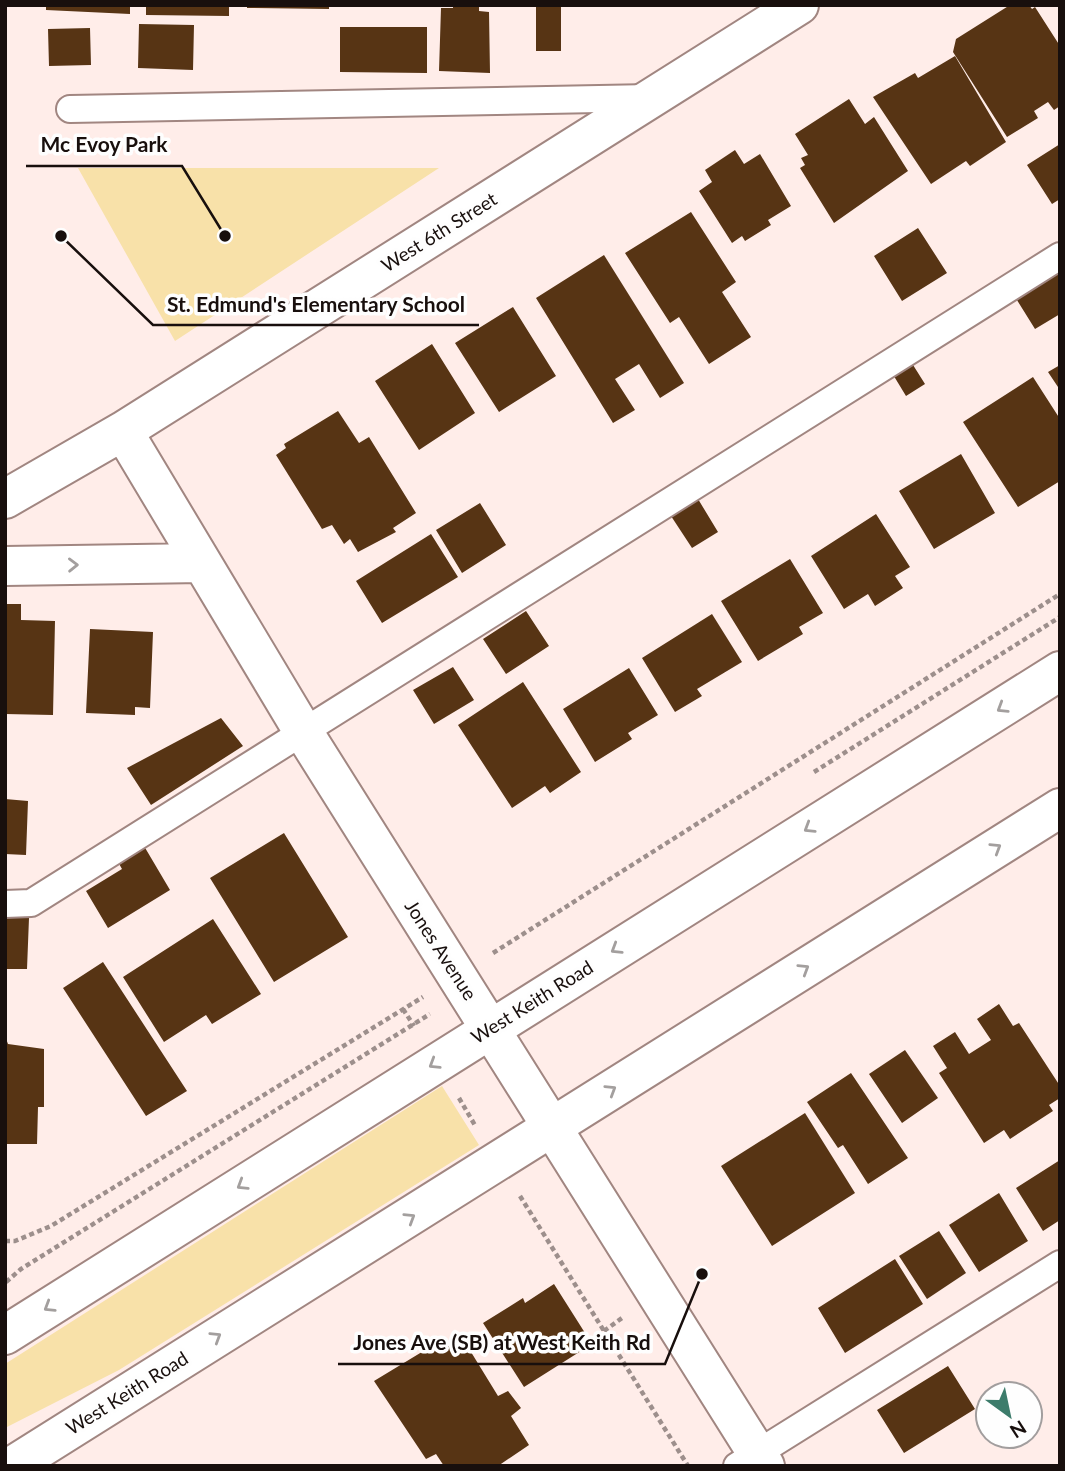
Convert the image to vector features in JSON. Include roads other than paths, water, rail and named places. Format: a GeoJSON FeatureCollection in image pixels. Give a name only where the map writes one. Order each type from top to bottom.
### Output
{"type":"FeatureCollection","features":[{"type":"Feature","properties":{"kind":"main road","name":"West 6th Street"},"geometry":{"type":"LineString","coordinates":[[5,499],[123,430],[799,5]]}},
{"type":"Feature","properties":{"kind":"main road","name":"Jones Avenue"},"geometry":{"type":"LineString","coordinates":[[123,430],[304,733],[492,1027],[753,1462]]}},
{"type":"Feature","properties":{"kind":"main road"},"geometry":{"type":"LineString","coordinates":[[5,566],[202,563]]}},
{"type":"Feature","properties":{"kind":"main road","name":"West Keith Road"},"geometry":{"type":"LineString","coordinates":[[5,1335],[1060,671]]}},
{"type":"Feature","properties":{"kind":"main road","name":"West Keith Road"},"geometry":{"type":"LineString","coordinates":[[17,1458],[553,1127],[1060,808]]}},
{"type":"Feature","properties":{"kind":"lane"},"geometry":{"type":"LineString","coordinates":[[70,109],[653,98]]}},
{"type":"Feature","properties":{"kind":"lane"},"geometry":{"type":"LineString","coordinates":[[5,904],[31,903],[1060,256]]}},
{"type":"Feature","properties":{"kind":"lane"},"geometry":{"type":"LineString","coordinates":[[753,1462],[1060,1264]]}},
{"type":"Feature","properties":{"kind":"place","name":"St. Edmund's Elementary School"},"geometry":{"type":"Point","coordinates":[61,236]}},
{"type":"Feature","properties":{"kind":"place","name":"Mc Evoy Park"},"geometry":{"type":"Point","coordinates":[225,236]}},
{"type":"Feature","properties":{"kind":"place","name":"Jones Ave (SB) at West Keith Rd"},"geometry":{"type":"Point","coordinates":[702,1274]}}]}
